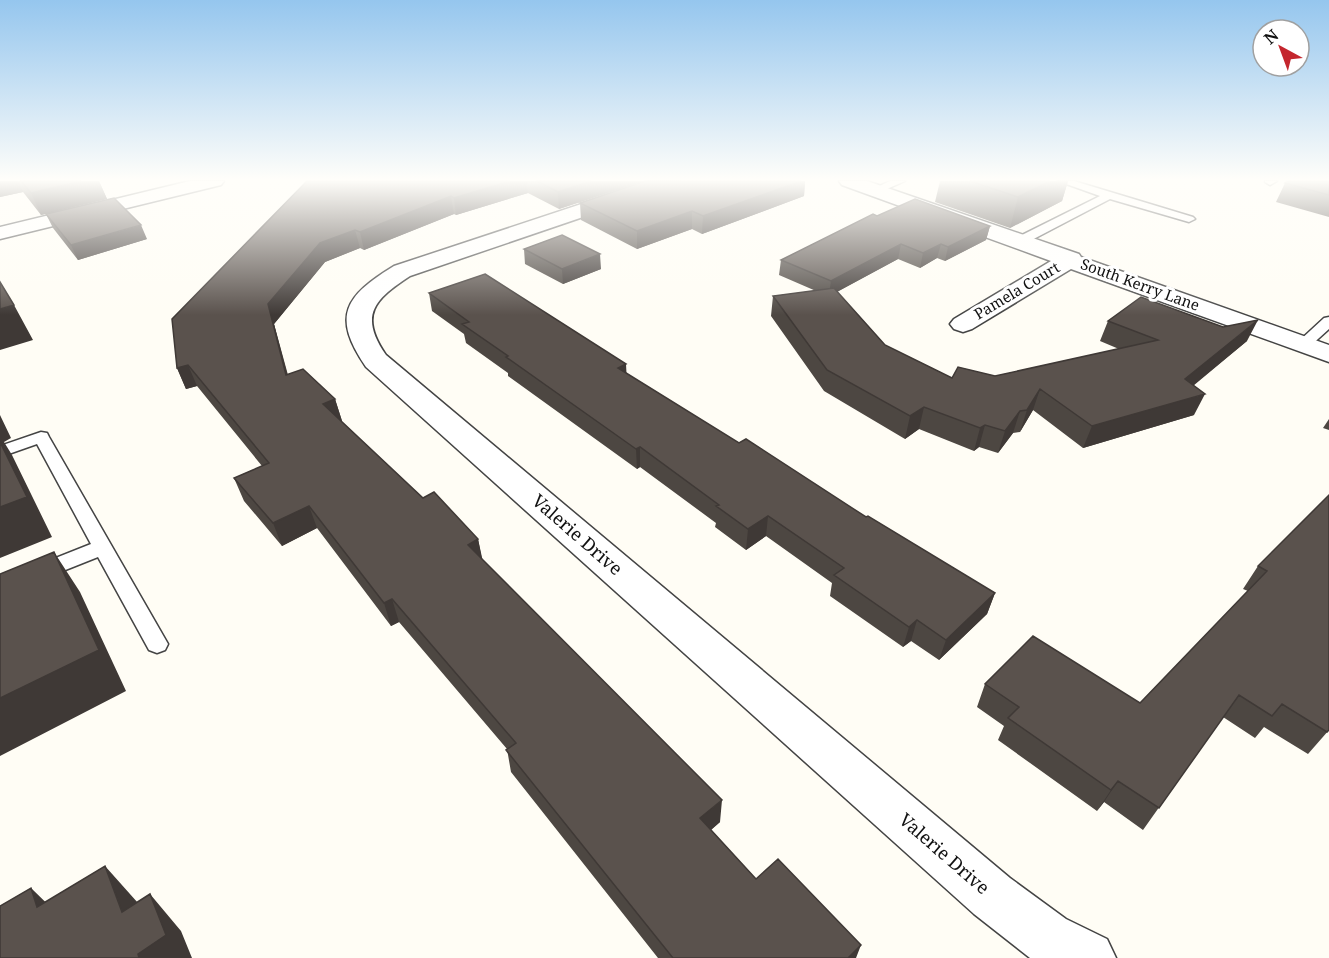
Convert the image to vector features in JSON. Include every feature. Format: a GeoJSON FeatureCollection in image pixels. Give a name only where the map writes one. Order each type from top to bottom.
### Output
{"type":"FeatureCollection","features":[{"type":"Feature","properties":{"kind":"street"},"geometry":{"type":"LineString","coordinates":[[0,233],[29,226]]}},
{"type":"Feature","properties":{"kind":"street","name":"Valerie Drive"},"geometry":{"type":"LineString","coordinates":[[537,226],[402,271],[379,285],[365,298],[357,315],[358,330],[364,346],[376,361],[992,896],[1047,938],[1088,958]]}},
{"type":"Feature","properties":{"kind":"street","name":"South Kerry Lane"},"geometry":{"type":"LineString","coordinates":[[977,226],[1329,354]]}},
{"type":"Feature","properties":{"kind":"street","name":"Pamela Court"},"geometry":{"type":"LineString","coordinates":[[963,324],[1071,259]]}},
{"type":"Feature","properties":{"kind":"lane"},"geometry":{"type":"LineString","coordinates":[[1020,241],[1050,226]]}},
{"type":"Feature","properties":{"kind":"lane"},"geometry":{"type":"LineString","coordinates":[[1303,345],[1329,321]]}},
{"type":"Feature","properties":{"kind":"lane"},"geometry":{"type":"LineString","coordinates":[[0,452],[41,438],[157,644]]}},
{"type":"Feature","properties":{"kind":"lane"},"geometry":{"type":"LineString","coordinates":[[0,588],[104,547]]}},
{"type":"Feature","properties":{"kind":"building"},"geometry":{"type":"Polygon","coordinates":[[[55,226],[139,226],[71,245],[55,226]]]}},
{"type":"Feature","properties":{"kind":"building"},"geometry":{"type":"Polygon","coordinates":[[[263,226],[376,226],[360,232],[355,230],[320,243],[268,304],[286,375],[303,369],[335,399],[323,404],[423,498],[434,492],[478,539],[468,545],[722,800],[700,818],[756,879],[778,859],[861,945],[848,958],[673,958],[506,750],[516,743],[392,599],[384,603],[309,506],[273,523],[234,478],[269,463],[188,365],[177,368],[172,319],[263,226]]]}},
{"type":"Feature","properties":{"kind":"building"},"geometry":{"type":"Polygon","coordinates":[[[626,226],[652,226],[637,231],[626,226]]]}},
{"type":"Feature","properties":{"kind":"building"},"geometry":{"type":"Polygon","coordinates":[[[850,226],[990,226],[948,247],[941,244],[923,253],[901,244],[831,281],[781,260],[850,226]]]}},
{"type":"Feature","properties":{"kind":"building"},"geometry":{"type":"Polygon","coordinates":[[[562,235],[600,254],[562,269],[524,249],[562,235]]]}},
{"type":"Feature","properties":{"kind":"building"},"geometry":{"type":"Polygon","coordinates":[[[485,274],[626,364],[618,368],[739,443],[746,439],[866,517],[868,516],[995,593],[946,640],[917,620],[909,627],[834,575],[844,568],[768,516],[748,529],[640,447],[636,449],[506,357],[508,356],[462,324],[469,322],[429,293],[485,274]]]}},
{"type":"Feature","properties":{"kind":"building"},"geometry":{"type":"Polygon","coordinates":[[[0,282],[14,305],[0,309],[0,282]]]}},
{"type":"Feature","properties":{"kind":"building"},"geometry":{"type":"Polygon","coordinates":[[[834,288],[885,345],[952,378],[958,367],[995,376],[1158,340],[1108,321],[1141,297],[1223,327],[1258,320],[1185,379],[1205,394],[1092,426],[1040,389],[1027,410],[1020,411],[1005,431],[985,425],[980,428],[924,407],[910,416],[827,370],[773,296],[834,288]]]}},
{"type":"Feature","properties":{"kind":"building"},"geometry":{"type":"Polygon","coordinates":[[[0,442],[27,497],[0,507],[0,442]]]}},
{"type":"Feature","properties":{"kind":"building"},"geometry":{"type":"Polygon","coordinates":[[[1329,495],[1329,730],[1327,732],[1282,704],[1272,716],[1239,695],[1159,808],[1118,781],[1111,790],[1008,718],[1019,707],[985,684],[1033,636],[1140,703],[1267,571],[1258,566],[1329,495]]]}},
{"type":"Feature","properties":{"kind":"building"},"geometry":{"type":"Polygon","coordinates":[[[54,552],[99,650],[0,698],[0,574],[54,552]]]}},
{"type":"Feature","properties":{"kind":"building"},"geometry":{"type":"Polygon","coordinates":[[[105,866],[122,912],[150,894],[166,935],[138,954],[139,958],[0,958],[0,906],[31,888],[37,907],[105,866]]]}}]}
